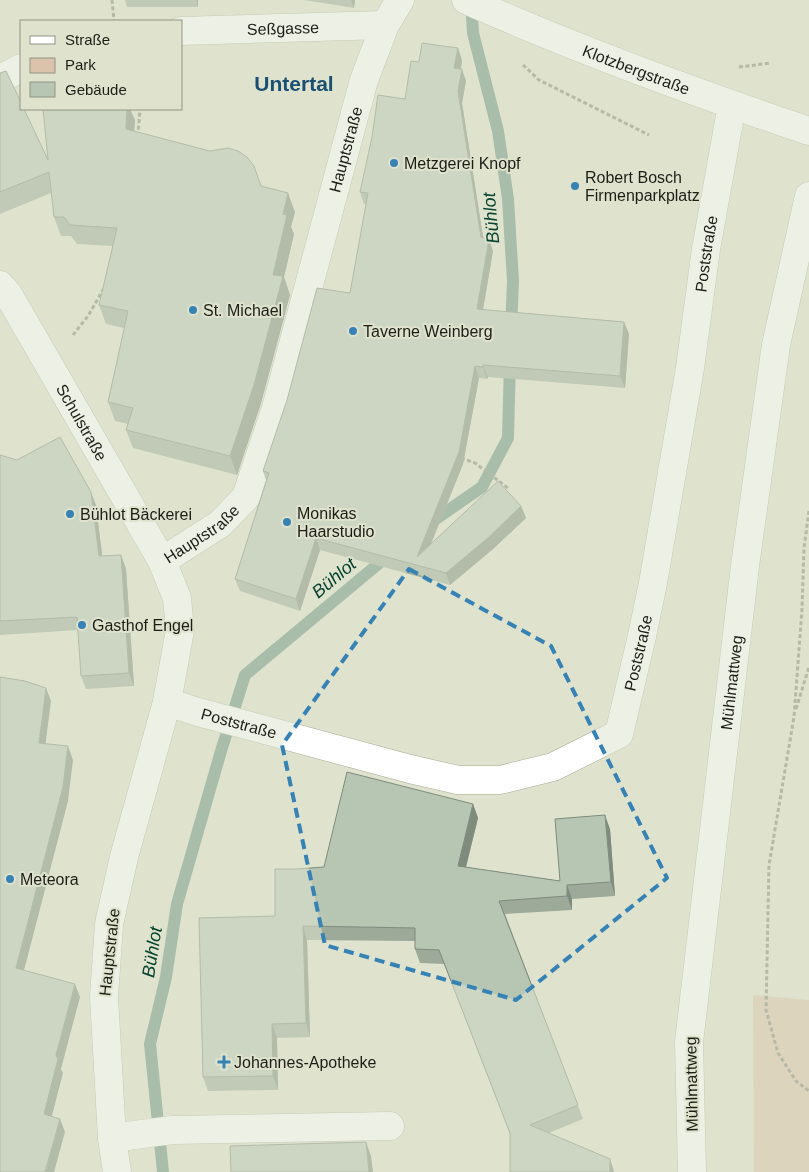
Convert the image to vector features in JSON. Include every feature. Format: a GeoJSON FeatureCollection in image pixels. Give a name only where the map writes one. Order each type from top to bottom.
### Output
{"type":"FeatureCollection","features":[{"type":"Feature","properties":{"kind":"street","name":"Hauptstraße"},"geometry":{"type":"LineString","coordinates":[[117,1172],[112,1138],[104,997],[109,924],[124,857],[167,702],[180,630],[177,598],[162,562],[220,524],[246,497],[276,408],[364,80],[385,25],[400,0]]}},
{"type":"Feature","properties":{"kind":"street","name":"Klotzbergstraße"},"geometry":{"type":"LineString","coordinates":[[466,0],[526,26],[732,105],[809,131]]}},
{"type":"Feature","properties":{"kind":"street","name":"Seßgasse"},"geometry":{"type":"LineString","coordinates":[[182,31],[385,25]]}},
{"type":"Feature","properties":{"kind":"street"},"geometry":{"type":"LineString","coordinates":[[0,79],[20,69]]}},
{"type":"Feature","properties":{"kind":"street","name":"Poststraße"},"geometry":{"type":"LineString","coordinates":[[167,702],[410,769],[458,780],[500,780],[554,766],[619,734],[653,582],[690,368],[706,248],[732,105]]}},
{"type":"Feature","properties":{"kind":"street","name":"Mühlmattweg"},"geometry":{"type":"LineString","coordinates":[[692,1172],[689,1042],[744,576],[776,345],[809,196]]}},
{"type":"Feature","properties":{"kind":"street","name":"Schulstraße"},"geometry":{"type":"LineString","coordinates":[[0,285],[8,294],[162,562]]}},
{"type":"Feature","properties":{"kind":"street"},"geometry":{"type":"LineString","coordinates":[[112,1138],[160,1131],[390,1126]]}},
{"type":"Feature","properties":{"kind":"path"},"geometry":{"type":"LineString","coordinates":[[112,0],[114,20]]}},
{"type":"Feature","properties":{"kind":"path"},"geometry":{"type":"LineString","coordinates":[[520,62],[539,80],[649,134]]}},
{"type":"Feature","properties":{"kind":"path"},"geometry":{"type":"LineString","coordinates":[[138,137],[140,110]]}},
{"type":"Feature","properties":{"kind":"path"},"geometry":{"type":"LineString","coordinates":[[49,365],[88,316],[106,285]]}},
{"type":"Feature","properties":{"kind":"path"},"geometry":{"type":"LineString","coordinates":[[459,457],[475,463],[508,488]]}},
{"type":"Feature","properties":{"kind":"path"},"geometry":{"type":"LineString","coordinates":[[809,511],[804,548],[802,609],[794,717],[769,865],[766,1010],[778,1053],[796,1081],[809,1090]]}},
{"type":"Feature","properties":{"kind":"path"},"geometry":{"type":"LineString","coordinates":[[794,717],[809,666]]}},
{"type":"Feature","properties":{"kind":"highlighted area"},"geometry":{"type":"Polygon","coordinates":[[[409,569],[551,646],[667,878],[516,1000],[325,945],[282,745],[409,569]]]}},
{"type":"Feature","properties":{"kind":"green space"},"geometry":{"type":"Polygon","coordinates":[[[753,995],[809,1000],[809,1172],[754,1172],[753,995]]]}},
{"type":"Feature","properties":{"kind":"building"},"geometry":{"type":"Polygon","coordinates":[[[422,43],[458,48],[454,68],[462,69],[458,91],[481,237],[489,239],[477,309],[624,322],[620,376],[483,365],[483,367],[475,366],[459,452],[417,557],[498,481],[521,506],[489,537],[446,573],[316,538],[296,599],[235,579],[269,473],[263,471],[287,400],[317,288],[350,293],[368,193],[360,192],[372,137],[378,95],[405,99],[411,61],[419,62],[422,43]]]}},
{"type":"Feature","properties":{"kind":"building","name":"St. Michael"},"geometry":{"type":"Polygon","coordinates":[[[6,71],[20,100],[20,110],[24,110],[48,160],[43,110],[127,110],[126,129],[210,151],[228,148],[238,151],[247,157],[254,166],[261,186],[288,193],[283,214],[287,215],[273,275],[283,276],[254,385],[230,456],[126,430],[133,408],[108,402],[128,311],[99,305],[117,228],[70,225],[64,217],[54,217],[49,172],[0,192],[0,73],[6,71]]]}},
{"type":"Feature","properties":{"kind":"building"},"geometry":{"type":"Polygon","coordinates":[[[60,437],[91,492],[99,556],[121,555],[129,673],[81,676],[77,617],[0,621],[0,455],[17,460],[60,437]]]}},
{"type":"Feature","properties":{"kind":"building"},"geometry":{"type":"Polygon","coordinates":[[[0,677],[25,681],[46,688],[39,743],[68,746],[63,787],[16,968],[75,984],[56,1055],[58,1059],[44,1114],[60,1119],[45,1172],[0,1172],[0,677]]]}},
{"type":"Feature","properties":{"kind":"building"},"geometry":{"type":"Polygon","coordinates":[[[347,772],[473,804],[458,866],[560,881],[555,819],[605,815],[611,882],[567,885],[567,896],[499,901],[578,1105],[530,1125],[610,1159],[610,1172],[510,1172],[510,1133],[439,950],[415,949],[415,928],[303,926],[306,1023],[272,1024],[273,1076],[203,1077],[199,918],[275,916],[275,869],[324,867],[347,772]]]}},
{"type":"Feature","properties":{"kind":"building"},"geometry":{"type":"Polygon","coordinates":[[[366,1142],[369,1172],[231,1172],[230,1146],[366,1142]]]}},
{"type":"Feature","properties":{"kind":"waterway","name":"Bühlot"},"geometry":{"type":"LineString","coordinates":[[471,1],[473,33],[498,131],[508,199],[513,281],[511,329]]}},
{"type":"Feature","properties":{"kind":"waterway","name":"Bühlot"},"geometry":{"type":"LineString","coordinates":[[430,523],[482,487],[508,438],[510,361]]}},
{"type":"Feature","properties":{"kind":"waterway","name":"Bühlot"},"geometry":{"type":"LineString","coordinates":[[163,1172],[150,1044],[166,977],[177,904],[245,675],[389,555]]}},
{"type":"Feature","properties":{"kind":"place","name":"Metzgerei Knopf"},"geometry":{"type":"Point","coordinates":[394,163]}},
{"type":"Feature","properties":{"kind":"place","name":"Robert Bosch Firmenparkplatz"},"geometry":{"type":"Point","coordinates":[575,186]}},
{"type":"Feature","properties":{"kind":"place","name":"St. Michael"},"geometry":{"type":"Point","coordinates":[193,310]}},
{"type":"Feature","properties":{"kind":"place","name":"Taverne Weinberg"},"geometry":{"type":"Point","coordinates":[353,331]}},
{"type":"Feature","properties":{"kind":"place","name":"Bühlot Bäckerei"},"geometry":{"type":"Point","coordinates":[70,514]}},
{"type":"Feature","properties":{"kind":"place","name":"Monikas Haarstudio"},"geometry":{"type":"Point","coordinates":[287,522]}},
{"type":"Feature","properties":{"kind":"place","name":"Gasthof Engel"},"geometry":{"type":"Point","coordinates":[82,625]}},
{"type":"Feature","properties":{"kind":"place","name":"Meteora"},"geometry":{"type":"Point","coordinates":[10,879]}},
{"type":"Feature","properties":{"kind":"place","name":"Johannes-Apotheke"},"geometry":{"type":"Point","coordinates":[224,1062]}},
{"type":"Feature","properties":{"kind":"district","name":"Untertal"},"geometry":{"type":"Point","coordinates":[294,84]}}]}
